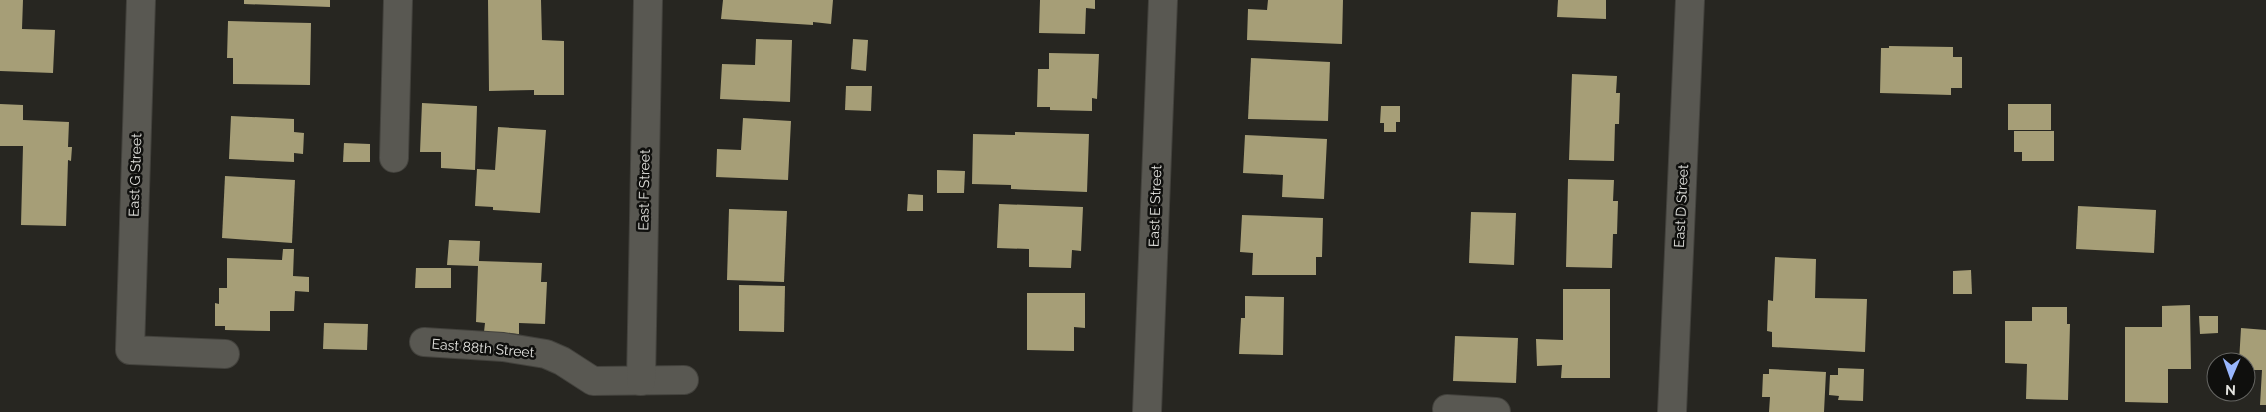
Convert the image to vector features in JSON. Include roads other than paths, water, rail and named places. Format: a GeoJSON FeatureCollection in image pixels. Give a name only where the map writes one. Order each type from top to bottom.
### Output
{"type":"FeatureCollection","features":[{"type":"Feature","properties":{"kind":"street","name":"East G Street"},"geometry":{"type":"LineString","coordinates":[[141,0],[130,350],[225,354]]}},
{"type":"Feature","properties":{"kind":"street"},"geometry":{"type":"LineString","coordinates":[[394,158],[398,0]]}},
{"type":"Feature","properties":{"kind":"street","name":"East F Street"},"geometry":{"type":"LineString","coordinates":[[641,381],[648,0]]}},
{"type":"Feature","properties":{"kind":"street","name":"East E Street"},"geometry":{"type":"LineString","coordinates":[[1147,412],[1163,0]]}},
{"type":"Feature","properties":{"kind":"street","name":"East D Street"},"geometry":{"type":"LineString","coordinates":[[1672,412],[1690,0]]}},
{"type":"Feature","properties":{"kind":"street","name":"East 88th Street"},"geometry":{"type":"LineString","coordinates":[[424,342],[503,347],[546,354],[562,361],[580,375],[593,381],[684,380]]}},
{"type":"Feature","properties":{"kind":"street"},"geometry":{"type":"LineString","coordinates":[[1447,409],[1496,412]]}}]}
